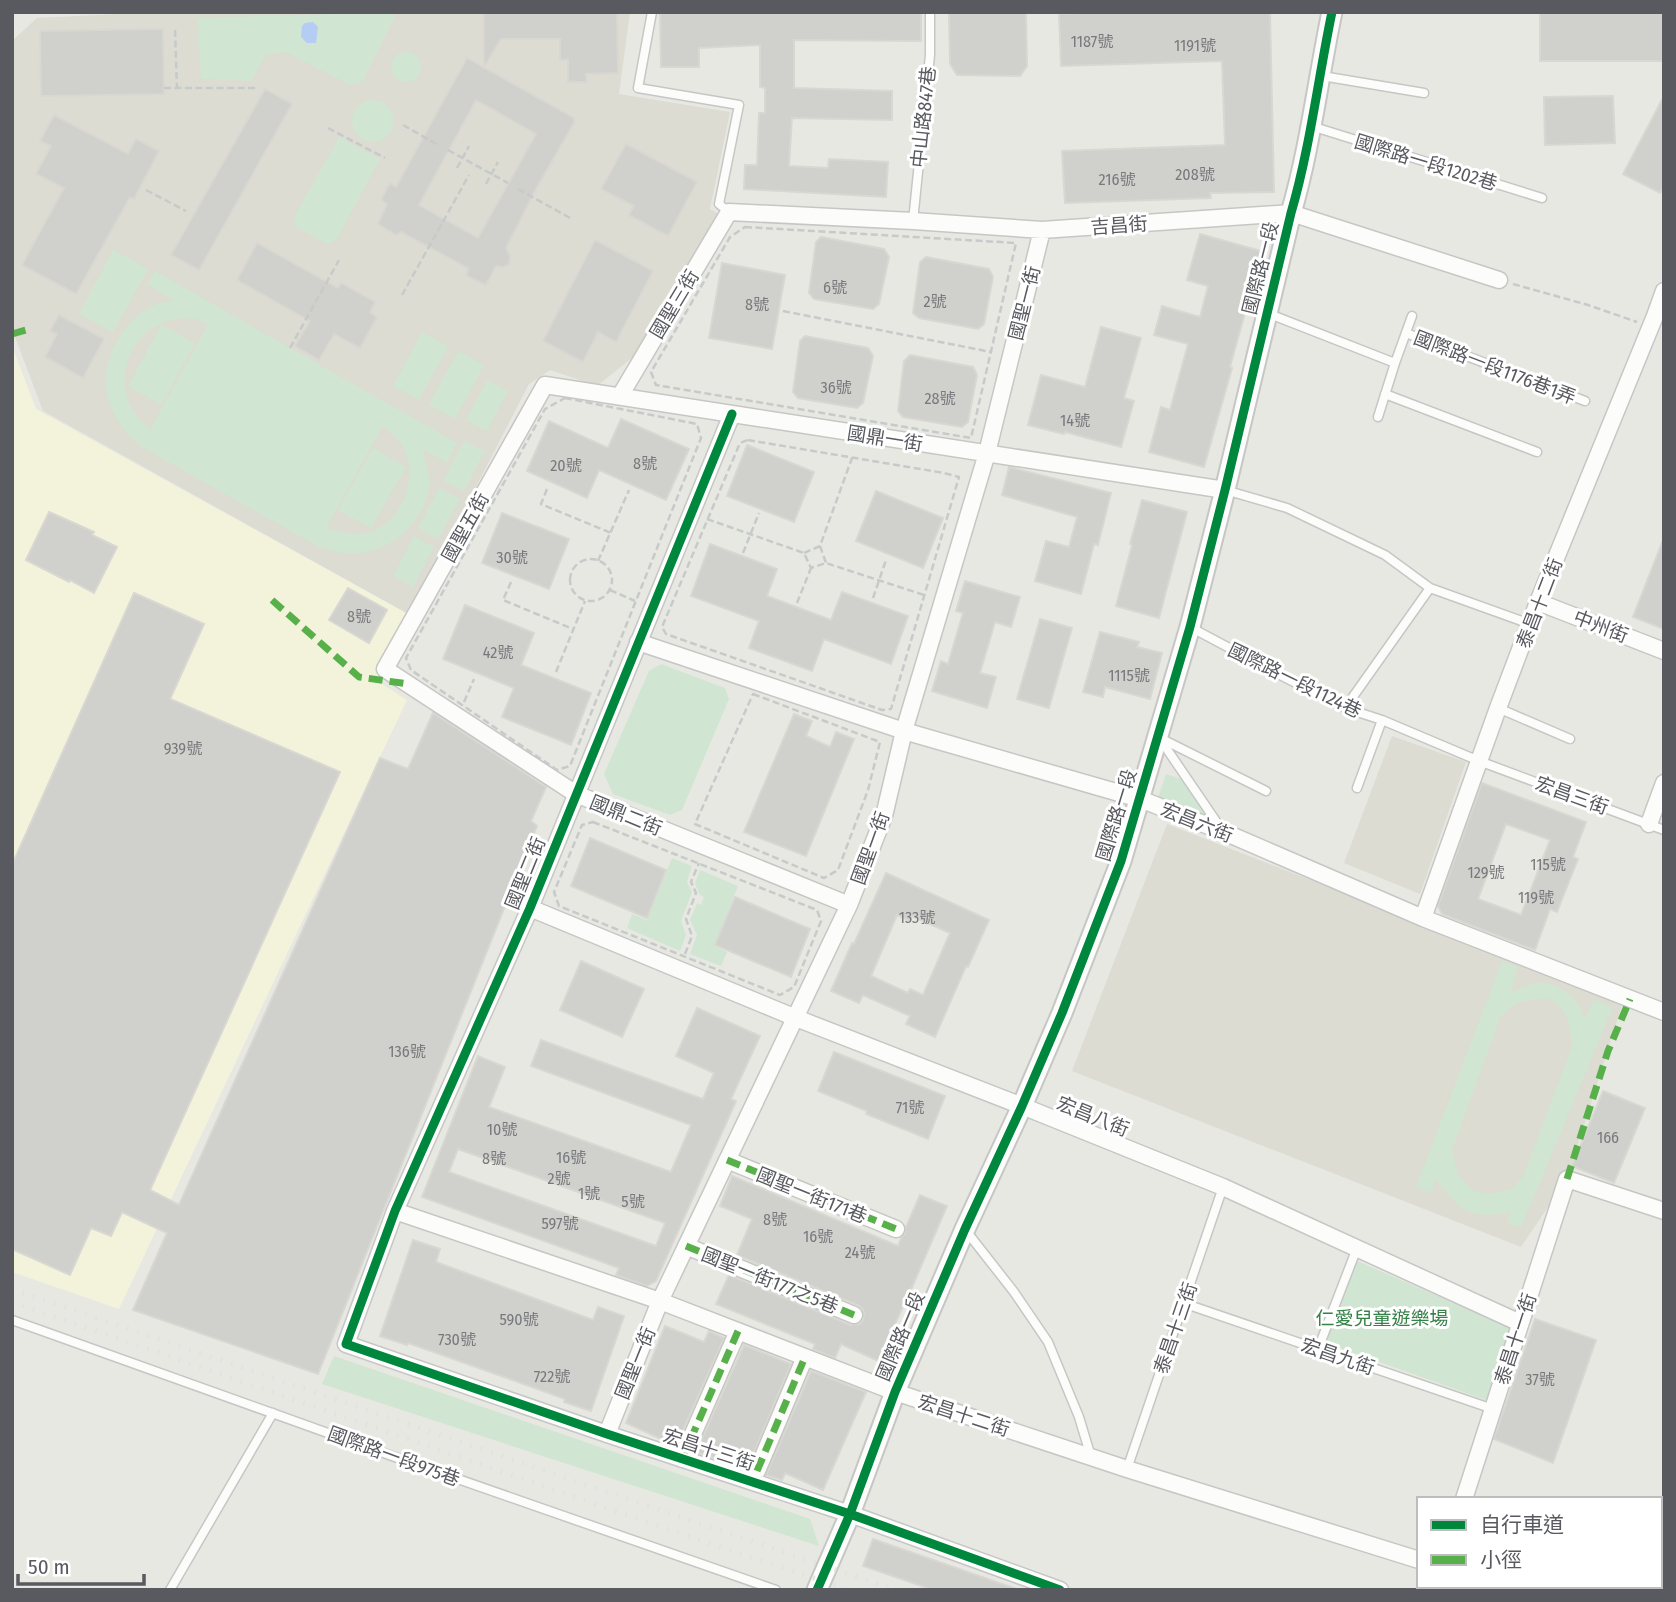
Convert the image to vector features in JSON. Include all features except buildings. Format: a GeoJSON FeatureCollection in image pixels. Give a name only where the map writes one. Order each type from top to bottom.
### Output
{"type":"FeatureCollection","features":[{"type":"Feature","properties":{"kind":"street","name":"國際路一段"},"geometry":{"type":"LineString","coordinates":[[817,1590],[895,1392],[1062,1013],[1116,873],[1140,800],[1190,626],[1303,173],[1332,12]]}},
{"type":"Feature","properties":{"kind":"street","name":"吉昌街"},"geometry":{"type":"LineString","coordinates":[[729,212],[1042,230],[1291,213],[1499,280]]}},
{"type":"Feature","properties":{"kind":"street","name":"國聖三街"},"geometry":{"type":"LineString","coordinates":[[620,396],[729,212]]}},
{"type":"Feature","properties":{"kind":"street","name":"國聖一街"},"geometry":{"type":"LineString","coordinates":[[607,1434],[660,1301],[849,905],[884,816],[904,731],[987,453],[1042,230]]}},
{"type":"Feature","properties":{"kind":"street","name":"泰昌十二街"},"geometry":{"type":"LineString","coordinates":[[1423,918],[1538,602],[1657,321],[1664,291]]}},
{"type":"Feature","properties":{"kind":"street","name":"國鼎一街"},"geometry":{"type":"LineString","coordinates":[[545,385],[1224,491]]}},
{"type":"Feature","properties":{"kind":"street","name":"國聖五街"},"geometry":{"type":"LineString","coordinates":[[386,669],[545,385]]}},
{"type":"Feature","properties":{"kind":"street","name":"國聖二街"},"geometry":{"type":"LineString","coordinates":[[346,1344],[395,1211],[530,908],[732,414]]}},
{"type":"Feature","properties":{"kind":"street","name":"中州街"},"geometry":{"type":"LineString","coordinates":[[1538,602],[1664,651]]}},
{"type":"Feature","properties":{"kind":"street","name":"宏昌六街"},"geometry":{"type":"LineString","coordinates":[[638,642],[904,731],[1140,800],[1224,832],[1423,918],[1664,1012]]}},
{"type":"Feature","properties":{"kind":"street","name":"國鼎二街"},"geometry":{"type":"LineString","coordinates":[[386,669],[576,794],[849,905]]}},
{"type":"Feature","properties":{"kind":"street"},"geometry":{"type":"LineString","coordinates":[[1656,827],[1664,783]]}},
{"type":"Feature","properties":{"kind":"street","name":"宏昌八街"},"geometry":{"type":"LineString","coordinates":[[530,908],[796,1018],[1223,1187],[1520,1323]]}},
{"type":"Feature","properties":{"kind":"street","name":"國聖一街171巷"},"geometry":{"type":"LineString","coordinates":[[727,1160],[896,1229]]}},
{"type":"Feature","properties":{"kind":"street","name":"泰昌十一街"},"geometry":{"type":"LineString","coordinates":[[1465,1497],[1567,1180],[1664,1211]]}},
{"type":"Feature","properties":{"kind":"street","name":"宏昌十二街"},"geometry":{"type":"LineString","coordinates":[[395,1211],[660,1301],[895,1392],[1127,1469],[1417,1559]]}},
{"type":"Feature","properties":{"kind":"street","name":"國聖一街177之5巷"},"geometry":{"type":"LineString","coordinates":[[686,1246],[854,1315]]}},
{"type":"Feature","properties":{"kind":"street"},"geometry":{"type":"LineString","coordinates":[[682,1459],[738,1331]]}},
{"type":"Feature","properties":{"kind":"street","name":"宏昌十三街"},"geometry":{"type":"LineString","coordinates":[[346,1344],[849,1514],[1060,1590]]}},
{"type":"Feature","properties":{"kind":"street"},"geometry":{"type":"LineString","coordinates":[[757,1471],[805,1357]]}},
{"type":"Feature","properties":{"kind":"lane"},"geometry":{"type":"LineString","coordinates":[[652,12],[638,88],[739,105],[719,204],[729,212]]}},
{"type":"Feature","properties":{"kind":"lane","name":"中山路847巷"},"geometry":{"type":"LineString","coordinates":[[913,221],[930,55],[930,12]]}},
{"type":"Feature","properties":{"kind":"lane"},"geometry":{"type":"LineString","coordinates":[[1319,75],[1424,93]]}},
{"type":"Feature","properties":{"kind":"lane","name":"國際路一段1202巷"},"geometry":{"type":"LineString","coordinates":[[1311,126],[1542,198]]}},
{"type":"Feature","properties":{"kind":"lane"},"geometry":{"type":"LineString","coordinates":[[1267,313],[1395,363]]}},
{"type":"Feature","properties":{"kind":"lane"},"geometry":{"type":"LineString","coordinates":[[1378,417],[1412,316]]}},
{"type":"Feature","properties":{"kind":"lane","name":"國際路一段1176巷1弄"},"geometry":{"type":"LineString","coordinates":[[1406,333],[1585,401]]}},
{"type":"Feature","properties":{"kind":"lane"},"geometry":{"type":"LineString","coordinates":[[1385,394],[1537,452]]}},
{"type":"Feature","properties":{"kind":"lane"},"geometry":{"type":"LineString","coordinates":[[1224,491],[1287,508],[1385,555],[1430,588],[1530,624]]}},
{"type":"Feature","properties":{"kind":"lane"},"geometry":{"type":"LineString","coordinates":[[1345,708],[1430,588]]}},
{"type":"Feature","properties":{"kind":"lane","name":"國際路一段1124巷"},"geometry":{"type":"LineString","coordinates":[[1190,626],[1345,708],[1382,720],[1479,761]]}},
{"type":"Feature","properties":{"kind":"lane"},"geometry":{"type":"LineString","coordinates":[[1498,708],[1570,739]]}},
{"type":"Feature","properties":{"kind":"lane"},"geometry":{"type":"LineString","coordinates":[[1357,788],[1382,720]]}},
{"type":"Feature","properties":{"kind":"lane"},"geometry":{"type":"LineString","coordinates":[[1158,737],[1266,791]]}},
{"type":"Feature","properties":{"kind":"lane"},"geometry":{"type":"LineString","coordinates":[[1158,737],[1224,832]]}},
{"type":"Feature","properties":{"kind":"lane","name":"宏昌三街"},"geometry":{"type":"LineString","coordinates":[[1479,761],[1656,827]]}},
{"type":"Feature","properties":{"kind":"lane","name":"泰昌十三街"},"geometry":{"type":"LineString","coordinates":[[1127,1469],[1223,1187]]}},
{"type":"Feature","properties":{"kind":"lane"},"geometry":{"type":"LineString","coordinates":[[965,1229],[1014,1292],[1048,1342],[1079,1417],[1092,1457]]}},
{"type":"Feature","properties":{"kind":"lane"},"geometry":{"type":"LineString","coordinates":[[1318,1349],[1357,1248]]}},
{"type":"Feature","properties":{"kind":"lane","name":"宏昌九街"},"geometry":{"type":"LineString","coordinates":[[1183,1303],[1493,1409]]}},
{"type":"Feature","properties":{"kind":"lane","name":"國際路一段975巷"},"geometry":{"type":"LineString","coordinates":[[12,1320],[776,1590]]}},
{"type":"Feature","properties":{"kind":"lane"},"geometry":{"type":"LineString","coordinates":[[170,1590],[273,1413]]}},
{"type":"Feature","properties":{"kind":"path"},"geometry":{"type":"LineString","coordinates":[[175,30],[177,88]]}},
{"type":"Feature","properties":{"kind":"path"},"geometry":{"type":"LineString","coordinates":[[164,88],[255,88]]}},
{"type":"Feature","properties":{"kind":"path"},"geometry":{"type":"LineString","coordinates":[[403,125],[440,145]]}},
{"type":"Feature","properties":{"kind":"path"},"geometry":{"type":"LineString","coordinates":[[328,128],[385,158]]}},
{"type":"Feature","properties":{"kind":"path"},"geometry":{"type":"LineString","coordinates":[[457,168],[469,146]]}},
{"type":"Feature","properties":{"kind":"path"},"geometry":{"type":"LineString","coordinates":[[448,150],[508,183]]}},
{"type":"Feature","properties":{"kind":"path"},"geometry":{"type":"LineString","coordinates":[[486,184],[498,162]]}},
{"type":"Feature","properties":{"kind":"path"},"geometry":{"type":"LineString","coordinates":[[402,295],[469,175]]}},
{"type":"Feature","properties":{"kind":"path"},"geometry":{"type":"LineString","coordinates":[[518,189],[572,219]]}},
{"type":"Feature","properties":{"kind":"path"},"geometry":{"type":"LineString","coordinates":[[146,190],[186,211]]}},
{"type":"Feature","properties":{"kind":"path"},"geometry":{"type":"LineString","coordinates":[[745,227],[1016,243],[991,352],[971,438],[656,385],[651,372],[730,237],[745,227]]}},
{"type":"Feature","properties":{"kind":"path"},"geometry":{"type":"LineString","coordinates":[[290,348],[339,260]]}},
{"type":"Feature","properties":{"kind":"path"},"geometry":{"type":"LineString","coordinates":[[1499,280],[1588,306],[1657,321]]}},
{"type":"Feature","properties":{"kind":"path"},"geometry":{"type":"LineString","coordinates":[[783,311],[991,352]]}},
{"type":"Feature","properties":{"kind":"path"},"geometry":{"type":"LineString","coordinates":[[565,398],[698,424],[701,438],[570,765],[557,770],[462,705],[411,670],[406,658],[545,409],[565,398]]}},
{"type":"Feature","properties":{"kind":"path"},"geometry":{"type":"LineString","coordinates":[[748,439],[944,472],[959,477],[891,709],[882,710],[666,635],[662,627],[707,519],[740,443],[748,439]]}},
{"type":"Feature","properties":{"kind":"path"},"geometry":{"type":"LineString","coordinates":[[826,563],[820,546],[852,458]]}},
{"type":"Feature","properties":{"kind":"path"},"geometry":{"type":"LineString","coordinates":[[547,489],[541,504],[611,533]]}},
{"type":"Feature","properties":{"kind":"path"},"geometry":{"type":"LineString","coordinates":[[598,561],[629,490]]}},
{"type":"Feature","properties":{"kind":"path"},"geometry":{"type":"LineString","coordinates":[[743,552],[759,513]]}},
{"type":"Feature","properties":{"kind":"path"},"geometry":{"type":"LineString","coordinates":[[707,519],[804,553],[820,546]]}},
{"type":"Feature","properties":{"kind":"path"},"geometry":{"type":"LineString","coordinates":[[797,603],[811,568],[804,553]]}},
{"type":"Feature","properties":{"kind":"path"},"geometry":{"type":"LineString","coordinates":[[585,560],[598,561],[609,569],[612,583],[610,590],[600,600],[585,601],[573,593],[570,573],[585,560]]}},
{"type":"Feature","properties":{"kind":"path"},"geometry":{"type":"LineString","coordinates":[[873,598],[886,560]]}},
{"type":"Feature","properties":{"kind":"path"},"geometry":{"type":"LineString","coordinates":[[811,568],[826,563],[925,595]]}},
{"type":"Feature","properties":{"kind":"path"},"geometry":{"type":"LineString","coordinates":[[511,582],[503,600],[573,629]]}},
{"type":"Feature","properties":{"kind":"path"},"geometry":{"type":"LineString","coordinates":[[610,590],[635,601]]}},
{"type":"Feature","properties":{"kind":"path"},"geometry":{"type":"LineString","coordinates":[[556,672],[585,601]]}},
{"type":"Feature","properties":{"kind":"path"},"geometry":{"type":"LineString","coordinates":[[462,705],[474,679]]}},
{"type":"Feature","properties":{"kind":"path"},"geometry":{"type":"LineString","coordinates":[[753,694],[880,742],[868,790],[838,870],[824,878],[695,824],[753,694]]}},
{"type":"Feature","properties":{"kind":"path"},"geometry":{"type":"LineString","coordinates":[[593,822],[817,910],[821,921],[794,987],[780,995],[684,957],[559,906],[554,892],[582,825],[593,822]]}},
{"type":"Feature","properties":{"kind":"path"},"geometry":{"type":"LineString","coordinates":[[684,957],[692,936],[686,919],[696,894],[691,882],[699,863]]}},
{"type":"Feature","properties":{"kind":"shaded area"},"geometry":{"type":"Polygon","coordinates":[[[159,12],[630,12],[619,94],[730,112],[710,209],[720,215],[700,243],[633,357],[597,386],[550,370],[529,384],[410,615],[43,411],[12,329],[12,41],[37,18],[159,12]]]}},
{"type":"Feature","properties":{"kind":"shaded area"},"geometry":{"type":"Polygon","coordinates":[[[12,346],[36,409],[410,615],[376,680],[407,700],[119,1309],[12,1272],[12,346]]]}},
{"type":"Feature","properties":{"kind":"shaded area"},"geometry":{"type":"Polygon","coordinates":[[[1392,736],[1466,762],[1420,894],[1344,863],[1392,736]]]}},
{"type":"Feature","properties":{"kind":"shaded area"},"geometry":{"type":"Polygon","coordinates":[[[1167,824],[1623,1002],[1567,1179],[1521,1247],[1072,1071],[1167,824]]]}},
{"type":"Feature","properties":{"kind":"green space"},"geometry":{"type":"Polygon","coordinates":[[[397,12],[362,82],[350,85],[286,52],[266,55],[251,81],[201,79],[197,18],[397,12]]]}},
{"type":"Feature","properties":{"kind":"green space"},"geometry":{"type":"Polygon","coordinates":[[[406,52],[412,53],[420,61],[420,73],[412,81],[406,82],[400,81],[392,73],[391,67],[392,61],[400,53],[406,52]]]}},
{"type":"Feature","properties":{"kind":"green space"},"geometry":{"type":"Polygon","coordinates":[[[373,100],[388,106],[394,121],[388,136],[373,142],[358,136],[352,121],[358,106],[373,100]]]}},
{"type":"Feature","properties":{"kind":"green space"},"geometry":{"type":"Polygon","coordinates":[[[339,137],[380,159],[337,239],[328,244],[294,226],[295,215],[339,137]]]}},
{"type":"Feature","properties":{"kind":"green space"},"geometry":{"type":"Polygon","coordinates":[[[113,250],[148,269],[113,332],[79,314],[113,250]]]}},
{"type":"Feature","properties":{"kind":"green space"},"geometry":{"type":"Polygon","coordinates":[[[155,271],[457,443],[447,463],[423,449],[429,487],[426,501],[412,524],[391,543],[378,549],[351,554],[331,551],[319,547],[142,447],[129,435],[111,407],[106,377],[115,346],[129,324],[152,306],[174,300],[147,284],[155,271]],[[184,318],[164,322],[148,331],[132,350],[127,362],[127,398],[134,412],[150,430],[208,324],[197,319],[184,318]],[[383,425],[326,528],[353,534],[370,532],[382,527],[399,508],[408,483],[407,457],[400,442],[383,425]]]}},
{"type":"Feature","properties":{"kind":"green space"},"geometry":{"type":"Polygon","coordinates":[[[161,325],[195,343],[161,405],[128,386],[161,325]]]}},
{"type":"Feature","properties":{"kind":"green space"},"geometry":{"type":"Polygon","coordinates":[[[422,332],[448,346],[419,400],[393,386],[422,332]]]}},
{"type":"Feature","properties":{"kind":"green space"},"geometry":{"type":"Polygon","coordinates":[[[458,351],[484,365],[455,419],[429,405],[458,351]]]}},
{"type":"Feature","properties":{"kind":"green space"},"geometry":{"type":"Polygon","coordinates":[[[487,380],[508,391],[487,431],[466,420],[487,380]]]}},
{"type":"Feature","properties":{"kind":"green space"},"geometry":{"type":"Polygon","coordinates":[[[464,441],[485,451],[464,491],[443,481],[464,441]]]}},
{"type":"Feature","properties":{"kind":"green space"},"geometry":{"type":"Polygon","coordinates":[[[373,448],[406,467],[371,528],[338,510],[373,448]]]}},
{"type":"Feature","properties":{"kind":"green space"},"geometry":{"type":"Polygon","coordinates":[[[439,488],[460,499],[438,539],[418,528],[439,488]]]}},
{"type":"Feature","properties":{"kind":"green space"},"geometry":{"type":"Polygon","coordinates":[[[414,536],[434,547],[413,587],[393,576],[414,536]]]}},
{"type":"Feature","properties":{"kind":"green space"},"geometry":{"type":"Polygon","coordinates":[[[661,664],[725,688],[729,699],[682,810],[670,815],[613,794],[604,774],[649,671],[661,664]]]}},
{"type":"Feature","properties":{"kind":"green space"},"geometry":{"type":"Polygon","coordinates":[[[1166,774],[1184,780],[1209,821],[1158,798],[1166,774]]]}},
{"type":"Feature","properties":{"kind":"green space"},"geometry":{"type":"Polygon","coordinates":[[[672,858],[692,866],[687,882],[692,892],[681,921],[686,935],[680,951],[627,928],[632,914],[647,920],[672,858]]]}},
{"type":"Feature","properties":{"kind":"green space"},"geometry":{"type":"Polygon","coordinates":[[[700,870],[738,886],[714,946],[727,952],[721,966],[690,954],[697,935],[690,920],[697,903],[701,905],[704,897],[699,894],[695,883],[700,870]]]}},
{"type":"Feature","properties":{"kind":"green space"},"geometry":{"type":"Polygon","coordinates":[[[1502,961],[1518,967],[1511,993],[1534,984],[1550,984],[1574,999],[1582,1010],[1584,1020],[1594,999],[1613,1007],[1521,1228],[1507,1223],[1511,1212],[1475,1214],[1459,1206],[1436,1179],[1431,1193],[1416,1187],[1502,961]],[[1536,999],[1516,1004],[1500,1018],[1452,1150],[1458,1175],[1475,1192],[1502,1192],[1512,1188],[1523,1177],[1572,1047],[1564,1011],[1554,1002],[1536,999]]]}},
{"type":"Feature","properties":{"kind":"green space","name":"仁愛兒童遊樂場"},"geometry":{"type":"Polygon","coordinates":[[[1355,1260],[1511,1328],[1486,1400],[1323,1342],[1355,1260]]]}},
{"type":"Feature","properties":{"kind":"green space"},"geometry":{"type":"Polygon","coordinates":[[[334,1356],[810,1519],[819,1546],[322,1384],[334,1356]]]}},
{"type":"Feature","properties":{"kind":"water"},"geometry":{"type":"Polygon","coordinates":[[[313,22],[318,27],[316,43],[307,43],[301,37],[302,26],[313,22]]]}},
{"type":"Feature","properties":{"kind":"railway"},"geometry":{"type":"LineString","coordinates":[[12,1289],[895,1590]]}},
{"type":"Feature","properties":{"kind":"railway"},"geometry":{"type":"LineString","coordinates":[[12,1302],[850,1590]]}},
{"type":"Feature","properties":{"kind":"marked path"},"geometry":{"type":"LineString","coordinates":[[12,334],[26,330]]}},
{"type":"Feature","properties":{"kind":"marked path"},"geometry":{"type":"LineString","coordinates":[[272,600],[359,677],[408,684]]}},
{"type":"Feature","properties":{"kind":"marked path"},"geometry":{"type":"LineString","coordinates":[[1567,1179],[1608,1051],[1630,999]]}},
{"type":"Feature","properties":{"kind":"marked path"},"geometry":{"type":"LineString","coordinates":[[727,1160],[896,1229]]}},
{"type":"Feature","properties":{"kind":"marked path"},"geometry":{"type":"LineString","coordinates":[[686,1246],[854,1315]]}},
{"type":"Feature","properties":{"kind":"marked path"},"geometry":{"type":"LineString","coordinates":[[682,1459],[738,1331]]}},
{"type":"Feature","properties":{"kind":"marked path"},"geometry":{"type":"LineString","coordinates":[[757,1471],[805,1357]]}},
{"type":"Feature","properties":{"kind":"cycle path"},"geometry":{"type":"LineString","coordinates":[[817,1590],[850,1514],[895,1392],[1062,1013],[1121,861],[1190,627],[1225,490],[1303,164],[1332,12]]}},
{"type":"Feature","properties":{"kind":"cycle path"},"geometry":{"type":"LineString","coordinates":[[732,414],[530,908],[395,1211],[346,1344],[850,1514],[1060,1590]]}}]}
